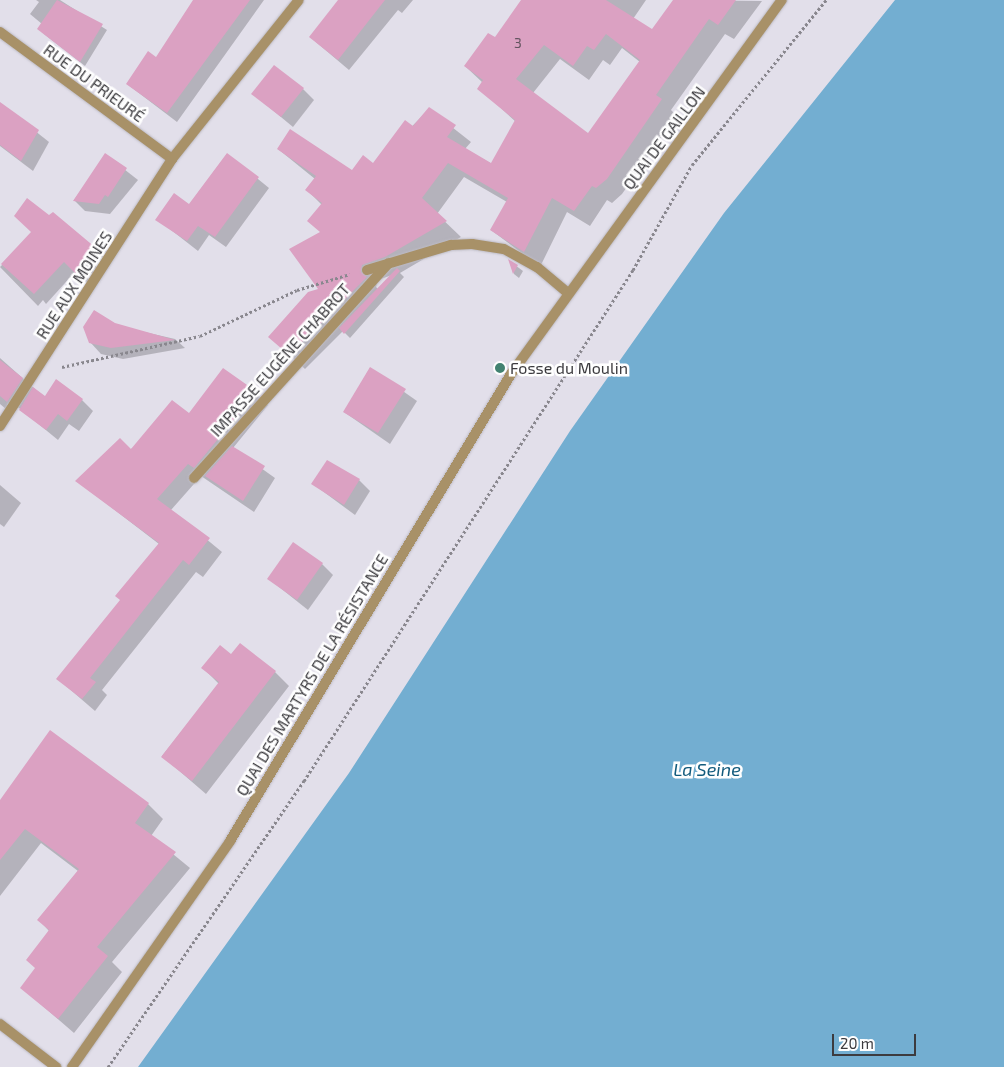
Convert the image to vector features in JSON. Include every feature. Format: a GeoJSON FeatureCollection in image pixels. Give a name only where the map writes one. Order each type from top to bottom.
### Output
{"type":"FeatureCollection","features":[{"type":"Feature","properties":{"kind":"street","name":"RUE AUX MOINES"},"geometry":{"type":"LineString","coordinates":[[0,426],[172,158],[299,0]]}},
{"type":"Feature","properties":{"kind":"street","name":"QUAI DE GAILLON"},"geometry":{"type":"LineString","coordinates":[[567,292],[782,0]]}},
{"type":"Feature","properties":{"kind":"street","name":"RUE DU PRIEURÉ"},"geometry":{"type":"LineString","coordinates":[[0,32],[172,158]]}},
{"type":"Feature","properties":{"kind":"street"},"geometry":{"type":"LineString","coordinates":[[367,270],[450,245],[504,249],[537,267],[567,292]]}},
{"type":"Feature","properties":{"kind":"street","name":"IMPASSE EUGÈNE CHABROT"},"geometry":{"type":"LineString","coordinates":[[194,478],[389,263]]}},
{"type":"Feature","properties":{"kind":"street","name":"QUAI DES MARTYRS DE LA RÉSISTANCE"},"geometry":{"type":"LineString","coordinates":[[72,1067],[230,841],[511,374],[567,292]]}},
{"type":"Feature","properties":{"kind":"street"},"geometry":{"type":"LineString","coordinates":[[0,1024],[56,1067]]}},
{"type":"Feature","properties":{"kind":"path"},"geometry":{"type":"LineString","coordinates":[[108,1067],[304,781],[633,270],[692,165],[826,0]]}},
{"type":"Feature","properties":{"kind":"path"},"geometry":{"type":"LineString","coordinates":[[36,372],[200,336],[311,284],[367,270]]}},
{"type":"Feature","properties":{"kind":"water","name":"La Seine"},"geometry":{"type":"Polygon","coordinates":[[[895,0],[1004,0],[1004,1067],[138,1067],[349,773],[570,431],[724,213],[895,0]]]}},
{"type":"Feature","properties":{"kind":"building"},"geometry":{"type":"Polygon","coordinates":[[[57,0],[103,24],[80,62],[37,29],[57,0]]]}},
{"type":"Feature","properties":{"kind":"building"},"geometry":{"type":"Polygon","coordinates":[[[193,0],[250,0],[167,113],[126,84],[148,51],[156,57],[193,0]]]}},
{"type":"Feature","properties":{"kind":"building"},"geometry":{"type":"Polygon","coordinates":[[[338,0],[385,0],[338,60],[309,37],[338,0]]]}},
{"type":"Feature","properties":{"kind":"building"},"geometry":{"type":"Polygon","coordinates":[[[521,0],[606,0],[652,29],[673,0],[736,0],[718,25],[709,19],[656,95],[662,99],[607,179],[596,188],[592,186],[574,211],[552,198],[524,252],[490,230],[508,198],[448,163],[422,198],[447,221],[385,257],[362,265],[361,272],[367,277],[289,355],[268,337],[308,292],[318,289],[289,249],[320,232],[307,221],[322,203],[305,190],[316,176],[277,149],[290,129],[352,170],[363,155],[373,163],[405,120],[413,126],[429,107],[456,125],[447,137],[491,163],[515,120],[477,89],[483,80],[464,66],[488,33],[495,37],[521,0]],[[606,34],[594,50],[587,46],[573,66],[544,45],[516,79],[588,133],[640,60],[606,34]]]}},
{"type":"Feature","properties":{"kind":"building"},"geometry":{"type":"Polygon","coordinates":[[[274,65],[304,88],[281,117],[251,94],[274,65]]]}},
{"type":"Feature","properties":{"kind":"building"},"geometry":{"type":"Polygon","coordinates":[[[0,102],[39,130],[21,161],[0,145],[0,102]]]}},
{"type":"Feature","properties":{"kind":"building"},"geometry":{"type":"Polygon","coordinates":[[[105,153],[127,168],[108,197],[105,195],[99,204],[73,201],[105,153]]]}},
{"type":"Feature","properties":{"kind":"building"},"geometry":{"type":"Polygon","coordinates":[[[227,153],[259,177],[215,237],[198,226],[187,241],[155,220],[174,193],[189,204],[227,153]]]}},
{"type":"Feature","properties":{"kind":"building"},"geometry":{"type":"Polygon","coordinates":[[[27,198],[49,215],[53,212],[96,248],[78,276],[64,262],[34,294],[1,264],[31,232],[14,216],[27,198]]]}},
{"type":"Feature","properties":{"kind":"building"},"geometry":{"type":"Polygon","coordinates":[[[508,259],[518,265],[513,274],[508,259]]]}},
{"type":"Feature","properties":{"kind":"building"},"geometry":{"type":"Polygon","coordinates":[[[397,268],[400,271],[344,334],[339,328],[397,268]]]}},
{"type":"Feature","properties":{"kind":"building"},"geometry":{"type":"Polygon","coordinates":[[[94,310],[115,323],[175,340],[111,348],[89,343],[83,327],[94,310]]]}},
{"type":"Feature","properties":{"kind":"building"},"geometry":{"type":"Polygon","coordinates":[[[0,360],[23,378],[7,402],[0,396],[0,360]]]}},
{"type":"Feature","properties":{"kind":"building"},"geometry":{"type":"Polygon","coordinates":[[[370,367],[406,389],[378,433],[343,412],[370,367]]]}},
{"type":"Feature","properties":{"kind":"building"},"geometry":{"type":"Polygon","coordinates":[[[223,368],[257,392],[194,468],[188,464],[157,499],[210,538],[189,565],[183,560],[90,678],[96,682],[82,699],[56,679],[120,600],[115,596],[159,543],[75,481],[120,438],[131,449],[172,400],[189,413],[223,368]]]}},
{"type":"Feature","properties":{"kind":"building"},"geometry":{"type":"Polygon","coordinates":[[[56,379],[83,399],[67,421],[58,414],[46,430],[19,410],[33,387],[45,396],[56,379]]]}},
{"type":"Feature","properties":{"kind":"building"},"geometry":{"type":"Polygon","coordinates":[[[232,446],[265,466],[243,501],[205,476],[232,446]]]}},
{"type":"Feature","properties":{"kind":"building"},"geometry":{"type":"Polygon","coordinates":[[[327,460],[360,479],[344,505],[311,484],[327,460]]]}},
{"type":"Feature","properties":{"kind":"building"},"geometry":{"type":"Polygon","coordinates":[[[293,542],[323,563],[297,600],[267,579],[293,542]]]}},
{"type":"Feature","properties":{"kind":"building"},"geometry":{"type":"Polygon","coordinates":[[[240,643],[276,671],[192,781],[161,757],[219,682],[201,668],[220,645],[231,654],[240,643]]]}},
{"type":"Feature","properties":{"kind":"building"},"geometry":{"type":"Polygon","coordinates":[[[50,730],[149,803],[135,823],[176,852],[97,947],[108,956],[58,1019],[20,988],[35,968],[26,960],[49,930],[37,920],[79,869],[25,829],[0,860],[0,800],[50,730]]]}},
{"type":"Feature","properties":{"kind":"place","name":"Fosse du Moulin"},"geometry":{"type":"Point","coordinates":[500,368]}}]}
